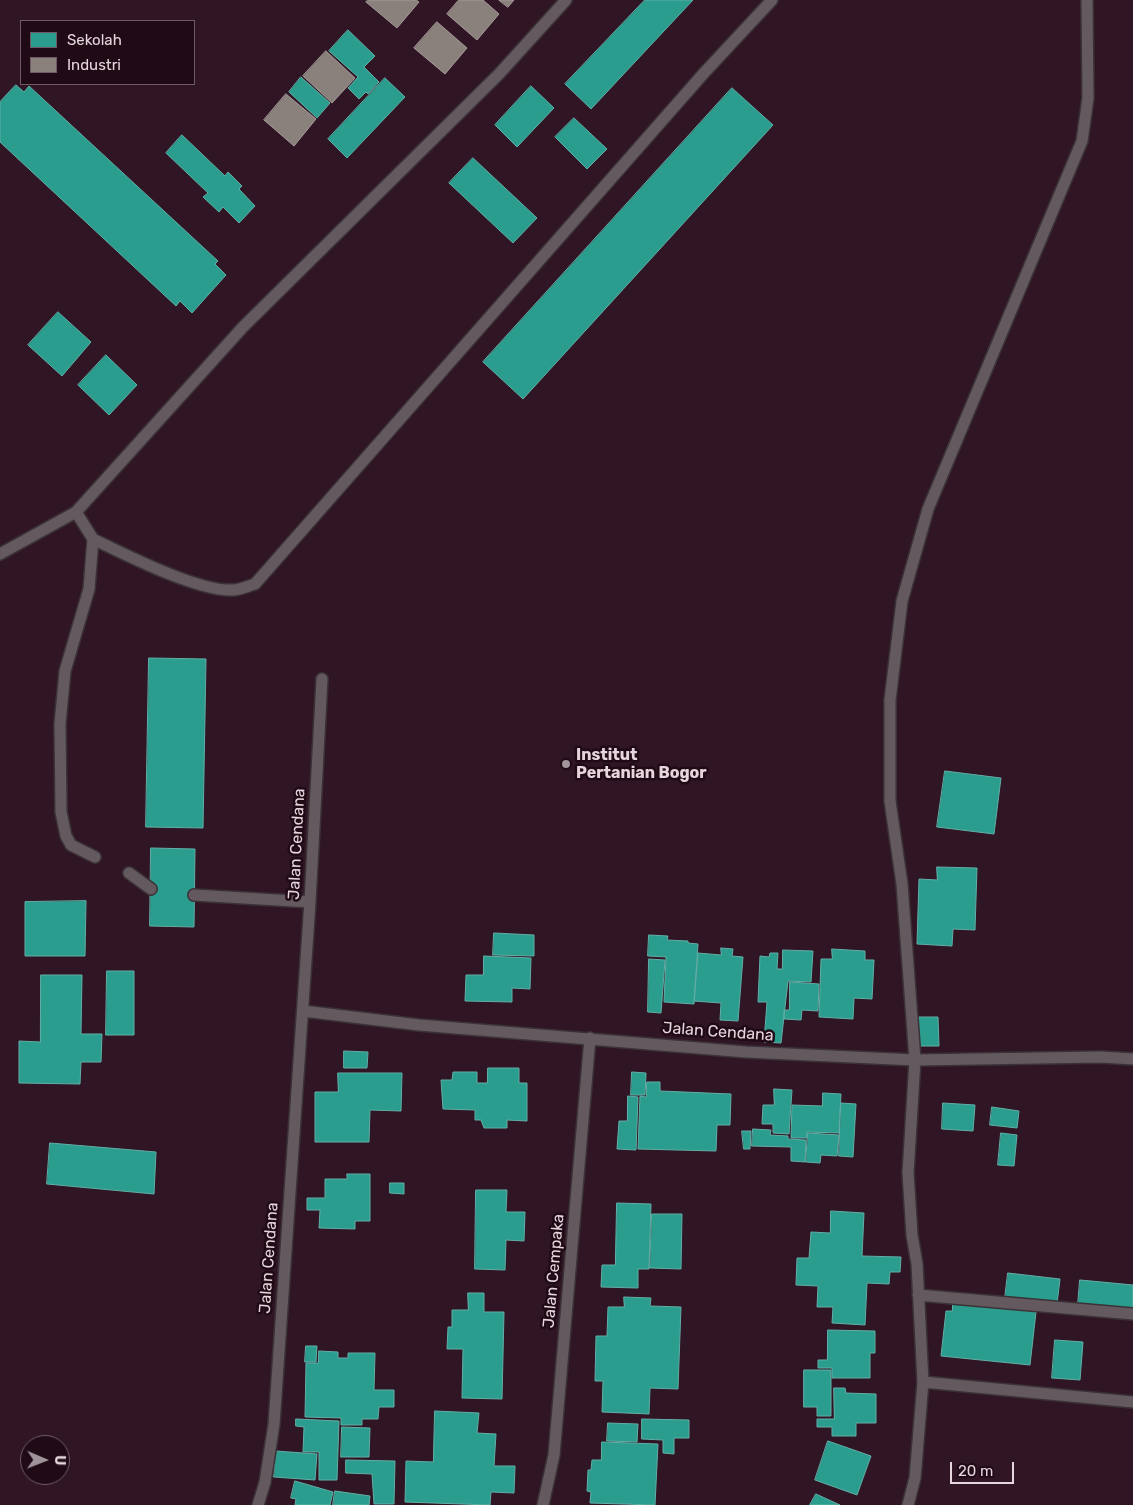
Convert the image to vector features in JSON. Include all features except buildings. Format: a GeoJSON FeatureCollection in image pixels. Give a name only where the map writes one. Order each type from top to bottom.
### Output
{"type":"FeatureCollection","features":[{"type":"Feature","properties":{"kind":"lane"},"geometry":{"type":"LineString","coordinates":[[0,554],[76,512],[243,326],[499,74],[566,0]]}},
{"type":"Feature","properties":{"kind":"lane"},"geometry":{"type":"LineString","coordinates":[[76,512],[93,539],[137,560],[206,587],[233,590],[255,584],[704,73],[772,0]]}},
{"type":"Feature","properties":{"kind":"lane"},"geometry":{"type":"LineString","coordinates":[[908,1505],[915,1478],[923,1382],[908,1173],[914,1060],[902,884],[890,801],[890,700],[902,601],[928,509],[1082,141],[1088,98],[1087,0]]}},
{"type":"Feature","properties":{"kind":"lane"},"geometry":{"type":"LineString","coordinates":[[93,539],[89,588],[65,671],[60,724],[61,812],[66,836],[71,845],[94,857]]}},
{"type":"Feature","properties":{"kind":"lane","name":"Jalan Cendana"},"geometry":{"type":"LineString","coordinates":[[258,1505],[265,1482],[274,1424],[303,1011],[322,680]]}},
{"type":"Feature","properties":{"kind":"lane"},"geometry":{"type":"LineString","coordinates":[[129,873],[151,889]]}},
{"type":"Feature","properties":{"kind":"lane"},"geometry":{"type":"LineString","coordinates":[[194,895],[310,902]]}},
{"type":"Feature","properties":{"kind":"lane","name":"Jalan Cendana"},"geometry":{"type":"LineString","coordinates":[[303,1011],[419,1025],[746,1052],[914,1060],[1101,1057],[1133,1059]]}},
{"type":"Feature","properties":{"kind":"lane","name":"Jalan Cempaka"},"geometry":{"type":"LineString","coordinates":[[543,1505],[554,1455],[590,1038]]}},
{"type":"Feature","properties":{"kind":"lane"},"geometry":{"type":"LineString","coordinates":[[918,1295],[1133,1314]]}},
{"type":"Feature","properties":{"kind":"lane"},"geometry":{"type":"LineString","coordinates":[[923,1382],[1133,1402]]}},
{"type":"Feature","properties":{"kind":"shaded area","name":"Institut Pertanian Bogor"},"geometry":{"type":"Polygon","coordinates":[[[0,0],[1133,0],[1133,1505],[0,1505],[0,0]]]}},
{"type":"Feature","properties":{"kind":"place","name":"Institut Pertanian Bogor"},"geometry":{"type":"Point","coordinates":[566,764]}}]}
